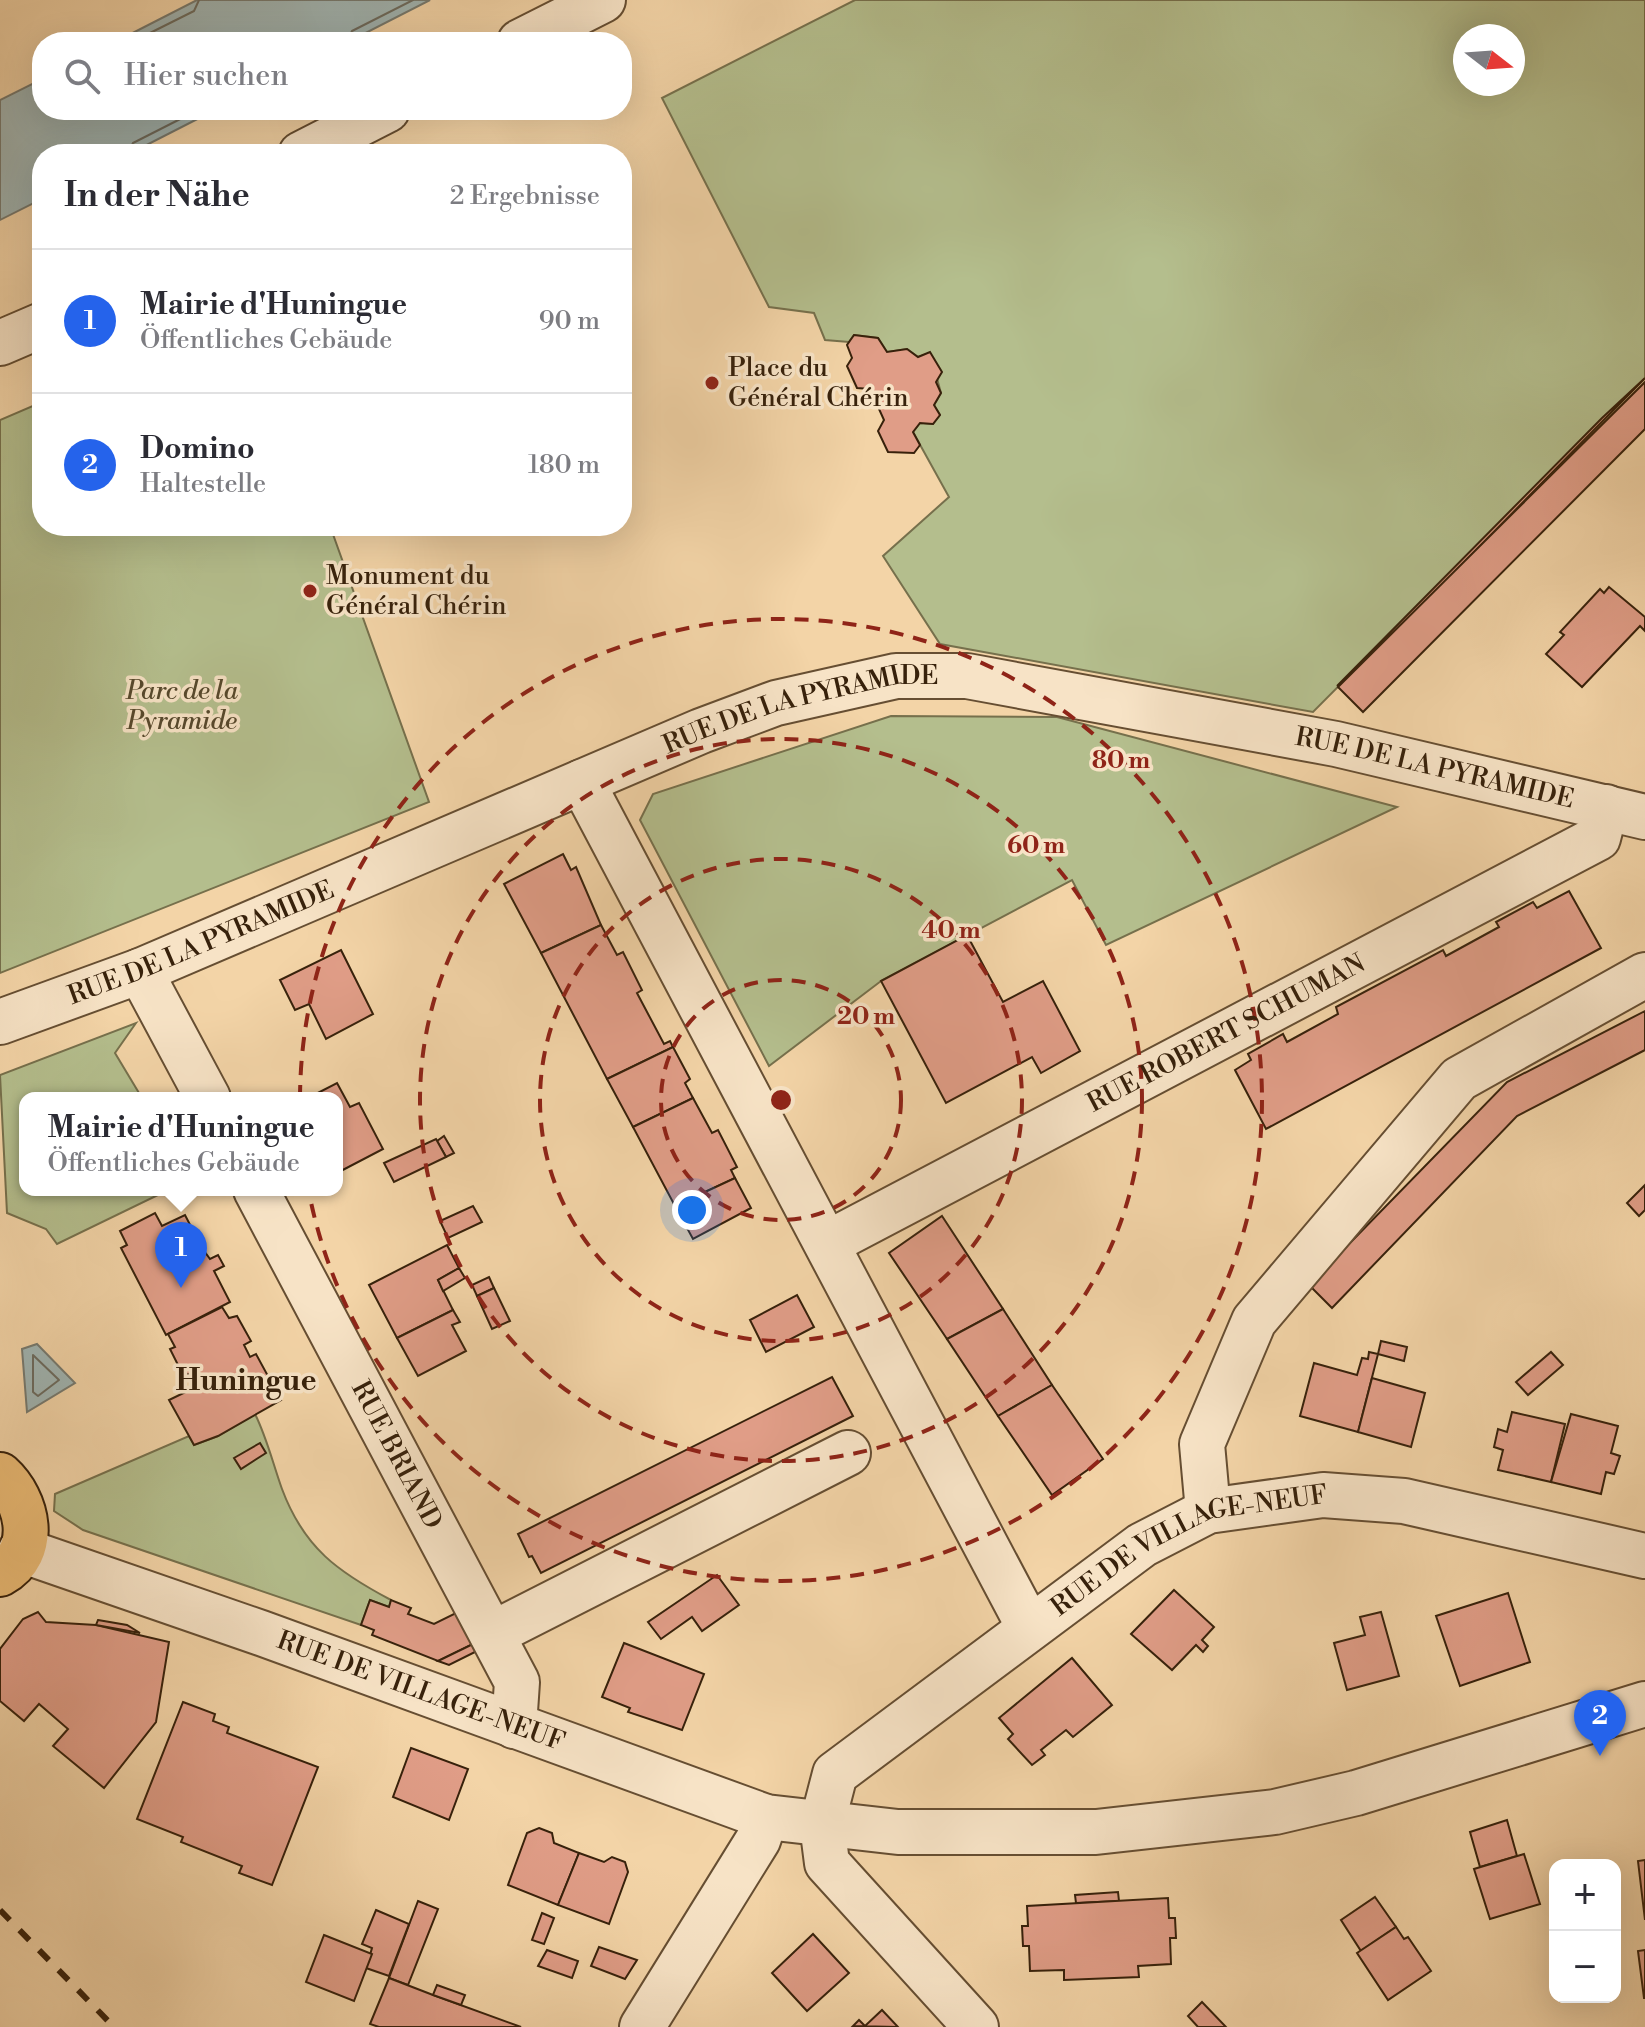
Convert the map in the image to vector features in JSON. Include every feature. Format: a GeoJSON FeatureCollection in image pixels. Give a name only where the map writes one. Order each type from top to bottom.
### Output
{"type":"FeatureCollection","features":[{"type":"Feature","properties":{"kind":"main road"},"geometry":{"type":"LineString","coordinates":[[0,1475],[22,1501],[27,1526],[11,1562]]}},
{"type":"Feature","properties":{"kind":"street"},"geometry":{"type":"LineString","coordinates":[[540,32],[603,0]]}},
{"type":"Feature","properties":{"kind":"street"},"geometry":{"type":"LineString","coordinates":[[321,144],[367,120]]}},
{"type":"Feature","properties":{"kind":"street"},"geometry":{"type":"LineString","coordinates":[[0,343],[32,329]]}},
{"type":"Feature","properties":{"kind":"street","name":"RUE DE LA PYRAMIDE"},"geometry":{"type":"LineString","coordinates":[[0,1022],[140,971],[582,782],[776,703],[896,676],[967,676],[1336,744],[1626,812]]}},
{"type":"Feature","properties":{"kind":"street"},"geometry":{"type":"LineString","coordinates":[[582,782],[1029,1627]]}},
{"type":"Feature","properties":{"kind":"street","name":"RUE ROBERT SCHUMAN"},"geometry":{"type":"LineString","coordinates":[[828,1243],[1598,838],[1626,812]]}},
{"type":"Feature","properties":{"kind":"street"},"geometry":{"type":"LineString","coordinates":[[140,971],[205,1092]]}},
{"type":"Feature","properties":{"kind":"street"},"geometry":{"type":"LineString","coordinates":[[1208,1511],[1202,1444],[1254,1321],[1459,1079],[1645,975]]}},
{"type":"Feature","properties":{"kind":"street","name":"RUE BRIAND"},"geometry":{"type":"LineString","coordinates":[[259,1196],[517,1682],[514,1726]]}},
{"type":"Feature","properties":{"kind":"street"},"geometry":{"type":"LineString","coordinates":[[492,1634],[848,1453]]}},
{"type":"Feature","properties":{"kind":"street","name":"RUE DE VILLAGE-NEUF"},"geometry":{"type":"LineString","coordinates":[[822,1824],[835,1774],[1142,1545],[1208,1511],[1323,1495],[1404,1501],[1645,1556]]}},
{"type":"Feature","properties":{"kind":"street","name":"RUE DE VILLAGE-NEUF"},"geometry":{"type":"LineString","coordinates":[[11,1562],[246,1627],[766,1817],[898,1832],[1096,1832],[1275,1812],[1356,1793],[1645,1704]]}},
{"type":"Feature","properties":{"kind":"street"},"geometry":{"type":"LineString","coordinates":[[642,2027],[758,1840],[766,1817]]}},
{"type":"Feature","properties":{"kind":"street"},"geometry":{"type":"LineString","coordinates":[[822,1824],[827,1863],[976,2027]]}},
{"type":"Feature","properties":{"kind":"green space"},"geometry":{"type":"Polygon","coordinates":[[[855,0],[1645,0],[1645,378],[1313,712],[940,644],[883,556],[949,497],[913,432],[920,423],[933,424],[940,415],[934,405],[941,393],[930,353],[918,357],[907,349],[887,352],[878,338],[854,335],[849,342],[825,340],[814,313],[769,307],[662,98],[855,0]]]}},
{"type":"Feature","properties":{"kind":"green space","name":"Parc de la Pyramide"},"geometry":{"type":"Polygon","coordinates":[[[32,406],[32,536],[334,536],[429,802],[0,973],[0,420],[32,406]]]}},
{"type":"Feature","properties":{"kind":"green space"},"geometry":{"type":"Polygon","coordinates":[[[891,716],[1057,717],[1397,807],[1106,945],[1072,880],[881,981],[769,1066],[640,820],[653,794],[891,716]]]}},
{"type":"Feature","properties":{"kind":"green space"},"geometry":{"type":"Polygon","coordinates":[[[136,1023],[115,1053],[138,1092],[19,1092],[19,1196],[156,1196],[57,1244],[46,1229],[7,1213],[0,1075],[136,1023]]]}},
{"type":"Feature","properties":{"kind":"green space"},"geometry":{"type":"Polygon","coordinates":[[[255,1414],[291,1510],[312,1543],[339,1568],[391,1600],[389,1607],[370,1600],[361,1625],[83,1530],[54,1511],[55,1494],[189,1436],[194,1445],[218,1436],[255,1414]]]}},
{"type":"Feature","properties":{"kind":"water"},"geometry":{"type":"Polygon","coordinates":[[[197,0],[430,0],[368,32],[135,32],[197,0]]]}},
{"type":"Feature","properties":{"kind":"water"},"geometry":{"type":"Polygon","coordinates":[[[32,84],[32,120],[195,120],[149,144],[32,144],[32,204],[0,220],[0,100],[32,84]]]}},
{"type":"Feature","properties":{"kind":"water"},"geometry":{"type":"Polygon","coordinates":[[[37,1344],[75,1383],[27,1412],[22,1349],[37,1344]]]}},
{"type":"Feature","properties":{"kind":"building"},"geometry":{"type":"Polygon","coordinates":[[[854,335],[878,338],[887,352],[907,349],[918,357],[930,352],[942,372],[936,382],[941,393],[934,405],[940,415],[933,424],[920,423],[913,432],[920,445],[914,453],[888,452],[878,431],[884,420],[870,389],[857,388],[847,366],[852,358],[847,345],[854,335]]]}},
{"type":"Feature","properties":{"kind":"building"},"geometry":{"type":"Polygon","coordinates":[[[1645,378],[1428,599],[1337,686],[1602,418],[1645,378]]]}},
{"type":"Feature","properties":{"kind":"building"},"geometry":{"type":"Polygon","coordinates":[[[1645,382],[1645,429],[1363,712],[1338,687],[1645,382]]]}},
{"type":"Feature","properties":{"kind":"building"},"geometry":{"type":"Polygon","coordinates":[[[1609,587],[1645,617],[1645,631],[1640,626],[1582,687],[1546,654],[1564,635],[1560,632],[1600,589],[1604,593],[1609,587]]]}},
{"type":"Feature","properties":{"kind":"building"},"geometry":{"type":"Polygon","coordinates":[[[563,854],[571,870],[576,867],[601,925],[541,953],[504,884],[563,854]]]}},
{"type":"Feature","properties":{"kind":"building"},"geometry":{"type":"Polygon","coordinates":[[[1569,891],[1601,948],[1266,1129],[1235,1070],[1251,1060],[1248,1054],[1283,1034],[1287,1042],[1338,1014],[1336,1007],[1443,950],[1446,956],[1499,927],[1496,922],[1533,902],[1537,908],[1569,891]]]}},
{"type":"Feature","properties":{"kind":"building"},"geometry":{"type":"Polygon","coordinates":[[[601,925],[617,955],[623,952],[642,990],[637,993],[664,1044],[670,1041],[673,1047],[607,1079],[541,953],[601,925]]]}},
{"type":"Feature","properties":{"kind":"building"},"geometry":{"type":"Polygon","coordinates":[[[967,935],[1003,1002],[1043,981],[1080,1051],[1041,1073],[1032,1057],[946,1103],[881,981],[967,935]]]}},
{"type":"Feature","properties":{"kind":"building"},"geometry":{"type":"Polygon","coordinates":[[[341,950],[373,1014],[326,1039],[309,1004],[295,1010],[280,980],[341,950]]]}},
{"type":"Feature","properties":{"kind":"building"},"geometry":{"type":"Polygon","coordinates":[[[1645,1011],[1645,1050],[1517,1116],[1332,1308],[1309,1285],[1507,1082],[1645,1011]]]}},
{"type":"Feature","properties":{"kind":"building"},"geometry":{"type":"Polygon","coordinates":[[[673,1047],[690,1079],[685,1083],[693,1098],[633,1127],[607,1079],[673,1047]]]}},
{"type":"Feature","properties":{"kind":"building"},"geometry":{"type":"Polygon","coordinates":[[[337,1083],[342,1092],[320,1092],[337,1083]]]}},
{"type":"Feature","properties":{"kind":"building"},"geometry":{"type":"Polygon","coordinates":[[[343,1094],[350,1107],[359,1103],[383,1149],[343,1170],[343,1094]]]}},
{"type":"Feature","properties":{"kind":"building"},"geometry":{"type":"Polygon","coordinates":[[[693,1098],[712,1133],[718,1130],[737,1167],[731,1170],[735,1178],[675,1206],[633,1127],[693,1098]]]}},
{"type":"Feature","properties":{"kind":"building"},"geometry":{"type":"Polygon","coordinates":[[[444,1136],[454,1153],[446,1157],[437,1141],[444,1136]]]}},
{"type":"Feature","properties":{"kind":"building"},"geometry":{"type":"Polygon","coordinates":[[[436,1139],[446,1157],[394,1182],[384,1163],[436,1139]]]}},
{"type":"Feature","properties":{"kind":"building"},"geometry":{"type":"Polygon","coordinates":[[[735,1178],[751,1208],[693,1239],[675,1206],[735,1178]]]}},
{"type":"Feature","properties":{"kind":"building"},"geometry":{"type":"Polygon","coordinates":[[[1645,1185],[1645,1210],[1639,1216],[1627,1203],[1645,1185]]]}},
{"type":"Feature","properties":{"kind":"building"},"geometry":{"type":"Polygon","coordinates":[[[473,1206],[482,1222],[448,1238],[440,1221],[473,1206]]]}},
{"type":"Feature","properties":{"kind":"building"},"geometry":{"type":"Polygon","coordinates":[[[155,1213],[162,1226],[185,1215],[210,1259],[218,1255],[224,1266],[214,1271],[230,1302],[166,1335],[121,1248],[127,1245],[120,1231],[155,1213]]]}},
{"type":"Feature","properties":{"kind":"building"},"geometry":{"type":"Polygon","coordinates":[[[942,1216],[1003,1309],[947,1339],[889,1253],[942,1216]]]}},
{"type":"Feature","properties":{"kind":"building"},"geometry":{"type":"Polygon","coordinates":[[[447,1245],[459,1268],[438,1280],[453,1310],[397,1338],[369,1285],[447,1245]]]}},
{"type":"Feature","properties":{"kind":"building"},"geometry":{"type":"Polygon","coordinates":[[[459,1268],[465,1278],[443,1291],[438,1280],[459,1268]]]}},
{"type":"Feature","properties":{"kind":"building"},"geometry":{"type":"Polygon","coordinates":[[[489,1277],[494,1288],[477,1296],[472,1285],[489,1277]]]}},
{"type":"Feature","properties":{"kind":"building"},"geometry":{"type":"Polygon","coordinates":[[[494,1288],[510,1321],[492,1329],[477,1296],[494,1288]]]}},
{"type":"Feature","properties":{"kind":"building"},"geometry":{"type":"Polygon","coordinates":[[[797,1295],[814,1327],[766,1352],[750,1320],[797,1295]]]}},
{"type":"Feature","properties":{"kind":"building"},"geometry":{"type":"Polygon","coordinates":[[[222,1307],[229,1318],[237,1316],[251,1341],[244,1345],[250,1357],[256,1354],[281,1400],[218,1436],[194,1445],[169,1400],[196,1387],[189,1374],[183,1375],[170,1349],[175,1347],[168,1334],[222,1307]]]}},
{"type":"Feature","properties":{"kind":"building"},"geometry":{"type":"Polygon","coordinates":[[[1003,1309],[1052,1385],[998,1416],[947,1339],[1003,1309]]]}},
{"type":"Feature","properties":{"kind":"building"},"geometry":{"type":"Polygon","coordinates":[[[453,1310],[460,1322],[452,1325],[466,1351],[418,1376],[397,1338],[453,1310]]]}},
{"type":"Feature","properties":{"kind":"building"},"geometry":{"type":"Polygon","coordinates":[[[1381,1341],[1407,1347],[1404,1361],[1378,1354],[1381,1341]]]}},
{"type":"Feature","properties":{"kind":"building"},"geometry":{"type":"Polygon","coordinates":[[[1369,1352],[1378,1354],[1358,1432],[1300,1416],[1314,1363],[1357,1375],[1362,1358],[1368,1359],[1369,1352]]]}},
{"type":"Feature","properties":{"kind":"building"},"geometry":{"type":"Polygon","coordinates":[[[1551,1352],[1563,1365],[1528,1395],[1516,1382],[1551,1352]]]}},
{"type":"Feature","properties":{"kind":"building"},"geometry":{"type":"Polygon","coordinates":[[[832,1377],[853,1416],[541,1573],[532,1556],[529,1557],[518,1534],[832,1377]]]}},
{"type":"Feature","properties":{"kind":"building"},"geometry":{"type":"Polygon","coordinates":[[[1372,1378],[1425,1393],[1411,1447],[1358,1432],[1372,1378]]]}},
{"type":"Feature","properties":{"kind":"building"},"geometry":{"type":"Polygon","coordinates":[[[1052,1385],[1103,1459],[1052,1495],[998,1416],[1052,1385]]]}},
{"type":"Feature","properties":{"kind":"building"},"geometry":{"type":"Polygon","coordinates":[[[1512,1412],[1565,1424],[1551,1482],[1498,1470],[1503,1450],[1494,1447],[1498,1429],[1507,1432],[1512,1412]]]}},
{"type":"Feature","properties":{"kind":"building"},"geometry":{"type":"Polygon","coordinates":[[[1571,1414],[1618,1426],[1611,1453],[1620,1456],[1614,1474],[1606,1472],[1601,1494],[1551,1482],[1571,1414]]]}},
{"type":"Feature","properties":{"kind":"building"},"geometry":{"type":"Polygon","coordinates":[[[260,1443],[266,1453],[241,1469],[234,1458],[260,1443]]]}},
{"type":"Feature","properties":{"kind":"building"},"geometry":{"type":"Polygon","coordinates":[[[717,1575],[739,1605],[702,1631],[692,1617],[661,1639],[648,1622],[717,1575]]]}},
{"type":"Feature","properties":{"kind":"building"},"geometry":{"type":"Polygon","coordinates":[[[1174,1590],[1214,1627],[1202,1640],[1208,1646],[1203,1652],[1196,1645],[1172,1670],[1131,1634],[1174,1590]]]}},
{"type":"Feature","properties":{"kind":"building"},"geometry":{"type":"Polygon","coordinates":[[[1508,1593],[1530,1662],[1460,1686],[1436,1616],[1508,1593]]]}},
{"type":"Feature","properties":{"kind":"building"},"geometry":{"type":"Polygon","coordinates":[[[370,1600],[389,1607],[391,1600],[411,1608],[408,1614],[434,1624],[460,1611],[477,1642],[438,1661],[372,1635],[374,1630],[361,1625],[370,1600]]]}},
{"type":"Feature","properties":{"kind":"building"},"geometry":{"type":"Polygon","coordinates":[[[38,1612],[46,1622],[96,1625],[169,1642],[156,1722],[104,1788],[53,1746],[68,1729],[39,1704],[24,1721],[0,1701],[0,1649],[23,1619],[38,1612]]]}},
{"type":"Feature","properties":{"kind":"building"},"geometry":{"type":"Polygon","coordinates":[[[1381,1612],[1399,1676],[1347,1690],[1334,1643],[1365,1635],[1360,1617],[1381,1612]]]}},
{"type":"Feature","properties":{"kind":"building"},"geometry":{"type":"Polygon","coordinates":[[[98,1620],[127,1625],[140,1633],[96,1625],[98,1620]]]}},
{"type":"Feature","properties":{"kind":"building"},"geometry":{"type":"Polygon","coordinates":[[[477,1642],[481,1649],[449,1665],[438,1661],[477,1642]]]}},
{"type":"Feature","properties":{"kind":"building"},"geometry":{"type":"Polygon","coordinates":[[[624,1643],[704,1674],[682,1730],[628,1712],[630,1708],[602,1697],[624,1643]]]}},
{"type":"Feature","properties":{"kind":"building"},"geometry":{"type":"Polygon","coordinates":[[[1072,1658],[1112,1705],[1073,1737],[1066,1730],[1041,1750],[1045,1755],[1032,1765],[1008,1739],[1013,1734],[999,1718],[1072,1658]]]}},
{"type":"Feature","properties":{"kind":"building"},"geometry":{"type":"Polygon","coordinates":[[[183,1702],[215,1714],[213,1721],[229,1727],[227,1733],[318,1767],[272,1885],[239,1873],[242,1866],[181,1842],[183,1837],[137,1819],[183,1702]]]}},
{"type":"Feature","properties":{"kind":"building"},"geometry":{"type":"Polygon","coordinates":[[[411,1748],[468,1769],[449,1820],[393,1797],[411,1748]]]}},
{"type":"Feature","properties":{"kind":"building"},"geometry":{"type":"Polygon","coordinates":[[[1507,1820],[1517,1856],[1480,1867],[1470,1832],[1507,1820]]]}},
{"type":"Feature","properties":{"kind":"building"},"geometry":{"type":"Polygon","coordinates":[[[539,1828],[552,1833],[554,1843],[579,1853],[558,1905],[508,1885],[527,1833],[539,1828]]]}},
{"type":"Feature","properties":{"kind":"building"},"geometry":{"type":"Polygon","coordinates":[[[579,1853],[604,1862],[612,1857],[625,1862],[628,1872],[609,1924],[558,1905],[579,1853]]]}},
{"type":"Feature","properties":{"kind":"building"},"geometry":{"type":"Polygon","coordinates":[[[1524,1854],[1540,1904],[1490,1919],[1474,1869],[1524,1854]]]}},
{"type":"Feature","properties":{"kind":"building"},"geometry":{"type":"Polygon","coordinates":[[[1645,1860],[1645,1920],[1638,1861],[1645,1860]]]}},
{"type":"Feature","properties":{"kind":"building"},"geometry":{"type":"Polygon","coordinates":[[[1118,1892],[1119,1901],[1076,1903],[1075,1895],[1118,1892]]]}},
{"type":"Feature","properties":{"kind":"building"},"geometry":{"type":"Polygon","coordinates":[[[1375,1897],[1396,1927],[1361,1951],[1341,1920],[1375,1897]]]}},
{"type":"Feature","properties":{"kind":"building"},"geometry":{"type":"Polygon","coordinates":[[[1168,1898],[1169,1918],[1175,1918],[1176,1938],[1170,1938],[1171,1964],[1138,1966],[1139,1977],[1064,1980],[1064,1970],[1030,1971],[1029,1946],[1023,1946],[1022,1926],[1028,1926],[1027,1906],[1168,1898]]]}},
{"type":"Feature","properties":{"kind":"building"},"geometry":{"type":"Polygon","coordinates":[[[418,1901],[438,1909],[408,1985],[389,1978],[418,1901]]]}},
{"type":"Feature","properties":{"kind":"building"},"geometry":{"type":"Polygon","coordinates":[[[376,1910],[409,1924],[389,1976],[366,1968],[372,1948],[362,1944],[376,1910]]]}},
{"type":"Feature","properties":{"kind":"building"},"geometry":{"type":"Polygon","coordinates":[[[542,1913],[554,1918],[544,1944],[532,1940],[542,1913]]]}},
{"type":"Feature","properties":{"kind":"building"},"geometry":{"type":"Polygon","coordinates":[[[1396,1927],[1404,1939],[1408,1937],[1431,1971],[1388,2000],[1357,1953],[1396,1927]]]}},
{"type":"Feature","properties":{"kind":"building"},"geometry":{"type":"Polygon","coordinates":[[[813,1934],[849,1973],[807,2011],[772,1973],[813,1934]]]}},
{"type":"Feature","properties":{"kind":"building"},"geometry":{"type":"Polygon","coordinates":[[[324,1935],[372,1954],[354,2001],[306,1982],[324,1935]]]}},
{"type":"Feature","properties":{"kind":"building"},"geometry":{"type":"Polygon","coordinates":[[[599,1947],[637,1960],[625,1979],[591,1966],[599,1947]]]}},
{"type":"Feature","properties":{"kind":"building"},"geometry":{"type":"Polygon","coordinates":[[[547,1950],[578,1961],[572,1978],[538,1966],[547,1950]]]}},
{"type":"Feature","properties":{"kind":"building"},"geometry":{"type":"Polygon","coordinates":[[[1645,1950],[1645,1998],[1644,1998],[1638,1951],[1645,1950]]]}},
{"type":"Feature","properties":{"kind":"building"},"geometry":{"type":"Polygon","coordinates":[[[389,1978],[521,2027],[379,2027],[370,2024],[389,1978]]]}},
{"type":"Feature","properties":{"kind":"building"},"geometry":{"type":"Polygon","coordinates":[[[437,1985],[465,1995],[461,2005],[433,1995],[437,1985]]]}},
{"type":"Feature","properties":{"kind":"building"},"geometry":{"type":"Polygon","coordinates":[[[1202,2002],[1226,2027],[1198,2027],[1188,2016],[1202,2002]]]}},
{"type":"Feature","properties":{"kind":"building"},"geometry":{"type":"Polygon","coordinates":[[[882,2010],[898,2027],[853,2026],[859,2020],[865,2026],[882,2010]]]}},
{"type":"Feature","properties":{"kind":"railway"},"geometry":{"type":"LineString","coordinates":[[0,1910],[114,2027]]}},
{"type":"Feature","properties":{"kind":"place","name":"Place du Général Chérin"},"geometry":{"type":"Point","coordinates":[712,383]}},
{"type":"Feature","properties":{"kind":"place","name":"Monument du Général Chérin"},"geometry":{"type":"Point","coordinates":[310,591]}},
{"type":"Feature","properties":{"kind":"place","name":"Mairie d'Huningue"},"geometry":{"type":"Point","coordinates":[181,1288]}},
{"type":"Feature","properties":{"kind":"place","name":"Domino"},"geometry":{"type":"Point","coordinates":[1600,1756]}},
{"type":"Feature","properties":{"kind":"district","name":"Huningue"},"geometry":{"type":"Point","coordinates":[246,1381]}}]}
